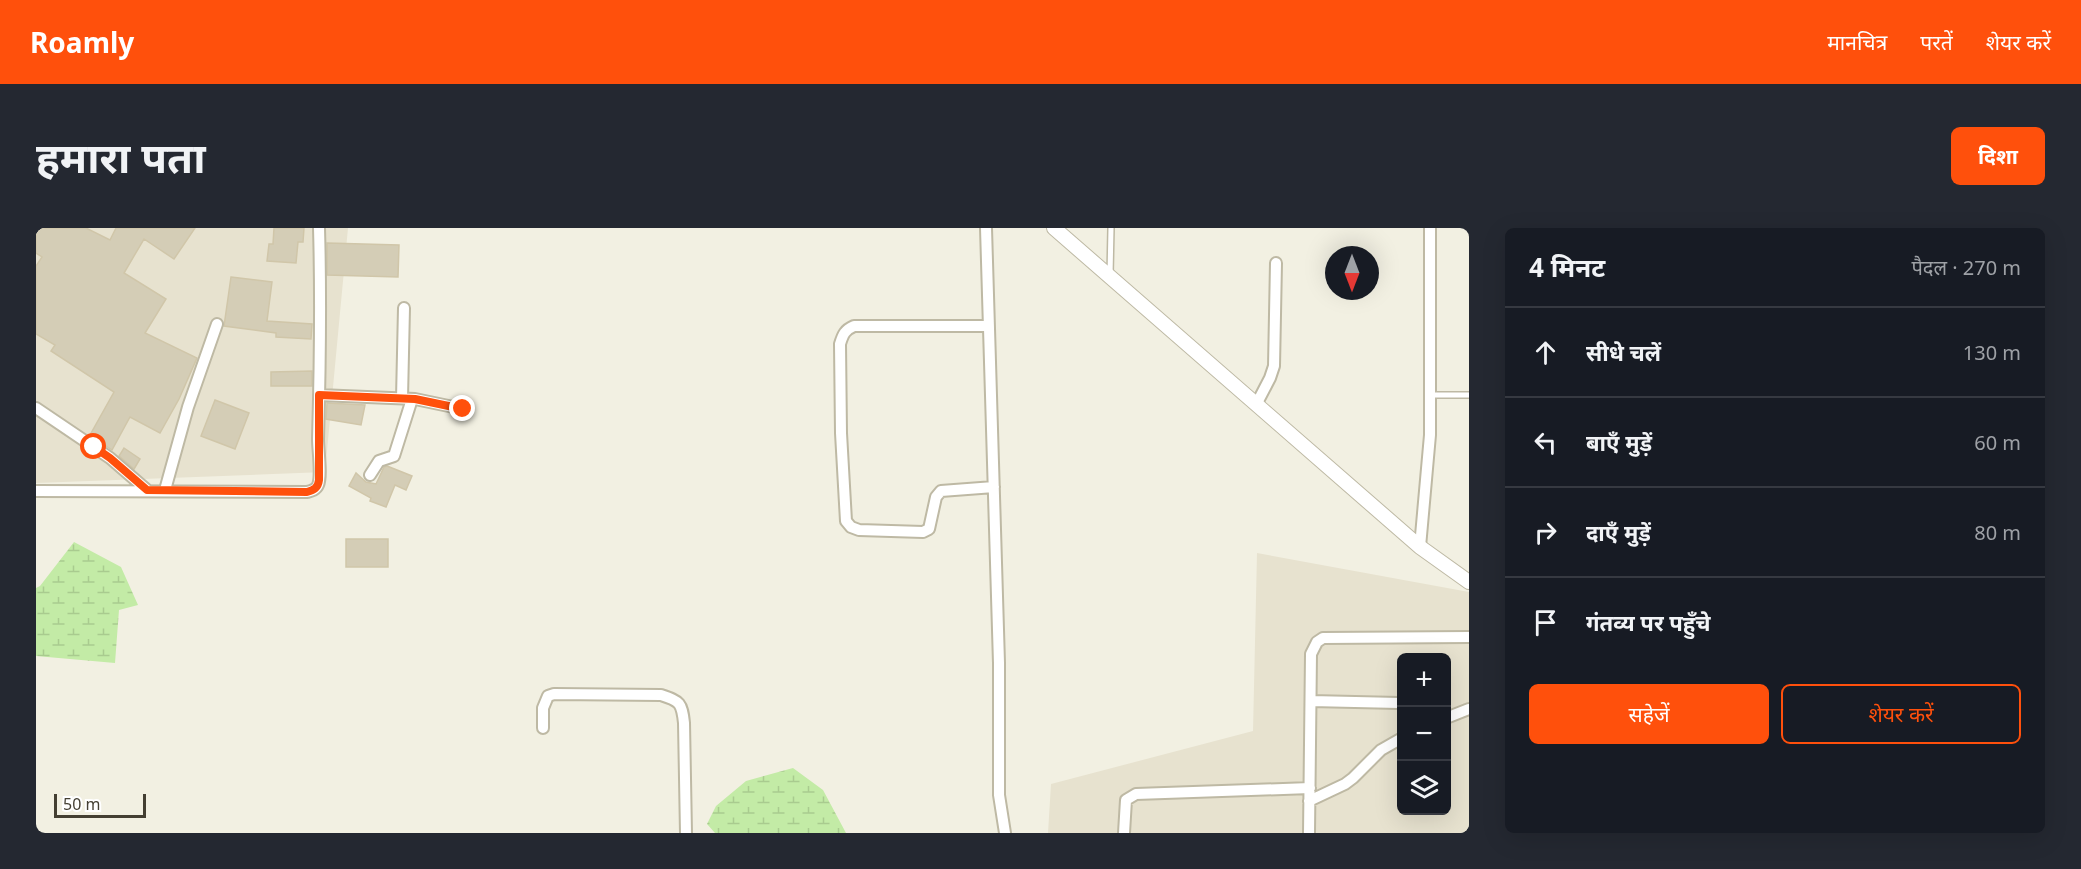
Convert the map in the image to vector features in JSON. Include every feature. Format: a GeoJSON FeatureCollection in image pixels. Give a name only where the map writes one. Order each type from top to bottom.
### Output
{"type":"FeatureCollection","features":[{"type":"Feature","properties":{"kind":"street"},"geometry":{"type":"LineString","coordinates":[[36,491],[307,492],[314,490],[319,480],[321,288],[319,228]]}},
{"type":"Feature","properties":{"kind":"street"},"geometry":{"type":"LineString","coordinates":[[986,228],[999,663],[999,795],[1005,833]]}},
{"type":"Feature","properties":{"kind":"street"},"geometry":{"type":"LineString","coordinates":[[1054,228],[1420,547],[1469,582]]}},
{"type":"Feature","properties":{"kind":"street"},"geometry":{"type":"LineString","coordinates":[[1420,547],[1430,435],[1430,228]]}},
{"type":"Feature","properties":{"kind":"street"},"geometry":{"type":"LineString","coordinates":[[1257,403],[1274,366],[1276,263]]}},
{"type":"Feature","properties":{"kind":"street"},"geometry":{"type":"LineString","coordinates":[[370,475],[379,461],[394,456],[407,399],[404,308]]}},
{"type":"Feature","properties":{"kind":"street"},"geometry":{"type":"LineString","coordinates":[[165,490],[188,407],[217,324]]}},
{"type":"Feature","properties":{"kind":"street"},"geometry":{"type":"LineString","coordinates":[[989,326],[854,326],[842,334],[840,344],[844,513],[851,527],[859,530],[923,532],[929,529],[936,496],[941,491],[994,487]]}},
{"type":"Feature","properties":{"kind":"street"},"geometry":{"type":"LineString","coordinates":[[319,395],[407,399],[463,409]]}},
{"type":"Feature","properties":{"kind":"street"},"geometry":{"type":"LineString","coordinates":[[36,408],[110,458],[147,490]]}},
{"type":"Feature","properties":{"kind":"street"},"geometry":{"type":"LineString","coordinates":[[1309,833],[1311,654],[1317,642],[1323,638],[1469,636]]}},
{"type":"Feature","properties":{"kind":"street"},"geometry":{"type":"LineString","coordinates":[[543,728],[545,700],[548,696],[555,694],[661,695],[677,701],[681,706],[684,723],[686,833]]}},
{"type":"Feature","properties":{"kind":"street"},"geometry":{"type":"LineString","coordinates":[[1311,701],[1397,703]]}},
{"type":"Feature","properties":{"kind":"street"},"geometry":{"type":"LineString","coordinates":[[1451,716],[1469,709]]}},
{"type":"Feature","properties":{"kind":"street"},"geometry":{"type":"LineString","coordinates":[[1309,801],[1345,784],[1381,750],[1397,740]]}},
{"type":"Feature","properties":{"kind":"street"},"geometry":{"type":"LineString","coordinates":[[1124,833],[1126,800],[1136,794],[1310,788]]}},
{"type":"Feature","properties":{"kind":"lane"},"geometry":{"type":"LineString","coordinates":[[1110,277],[1111,228]]}},
{"type":"Feature","properties":{"kind":"lane"},"geometry":{"type":"LineString","coordinates":[[1430,394],[1469,395]]}},
{"type":"Feature","properties":{"kind":"shaded area"},"geometry":{"type":"Polygon","coordinates":[[[36,228],[348,228],[325,472],[36,483],[36,228]]]}},
{"type":"Feature","properties":{"kind":"shaded area"},"geometry":{"type":"Polygon","coordinates":[[[1257,553],[1469,592],[1469,833],[1048,833],[1051,784],[1253,731],[1257,553]]]}},
{"type":"Feature","properties":{"kind":"green space"},"geometry":{"type":"Polygon","coordinates":[[[74,542],[121,567],[138,605],[119,610],[115,663],[36,656],[36,588],[40,586],[74,542]]]}},
{"type":"Feature","properties":{"kind":"green space"},"geometry":{"type":"Polygon","coordinates":[[[793,768],[823,790],[846,833],[715,833],[707,824],[716,806],[746,781],[793,768]]]}},
{"type":"Feature","properties":{"kind":"building"},"geometry":{"type":"Polygon","coordinates":[[[36,228],[86,228],[110,240],[116,228],[195,228],[174,259],[144,239],[124,273],[166,299],[145,333],[197,358],[179,399],[160,433],[130,417],[112,450],[90,435],[114,392],[51,351],[55,345],[36,334],[36,266],[42,257],[36,253],[36,228]]]}},
{"type":"Feature","properties":{"kind":"building"},"geometry":{"type":"Polygon","coordinates":[[[274,228],[304,228],[303,242],[298,242],[296,263],[267,261],[269,244],[273,244],[274,228]]]}},
{"type":"Feature","properties":{"kind":"building"},"geometry":{"type":"Polygon","coordinates":[[[327,243],[399,245],[398,277],[327,275],[327,243]]]}},
{"type":"Feature","properties":{"kind":"building"},"geometry":{"type":"Polygon","coordinates":[[[231,277],[272,282],[267,321],[312,324],[311,339],[276,337],[276,333],[224,326],[231,277]]]}},
{"type":"Feature","properties":{"kind":"building"},"geometry":{"type":"Polygon","coordinates":[[[312,371],[312,386],[271,386],[271,372],[312,371]]]}},
{"type":"Feature","properties":{"kind":"building"},"geometry":{"type":"Polygon","coordinates":[[[215,400],[249,413],[235,449],[201,436],[215,400]]]}},
{"type":"Feature","properties":{"kind":"building"},"geometry":{"type":"Polygon","coordinates":[[[327,403],[365,405],[361,425],[326,419],[327,403]]]}},
{"type":"Feature","properties":{"kind":"building"},"geometry":{"type":"Polygon","coordinates":[[[124,448],[140,459],[134,469],[119,456],[124,448]]]}},
{"type":"Feature","properties":{"kind":"building"},"geometry":{"type":"Polygon","coordinates":[[[387,466],[412,476],[406,490],[395,485],[386,507],[370,501],[371,498],[349,486],[356,473],[366,482],[376,484],[384,467],[387,466]]]}},
{"type":"Feature","properties":{"kind":"building"},"geometry":{"type":"Polygon","coordinates":[[[346,539],[388,539],[388,567],[346,567],[346,539]]]}},
{"type":"Feature","properties":{"kind":"route"},"geometry":{"type":"LineString","coordinates":[[94,447],[147,490],[307,492],[314,490],[319,480],[319,395],[415,399],[463,409]]}}]}
